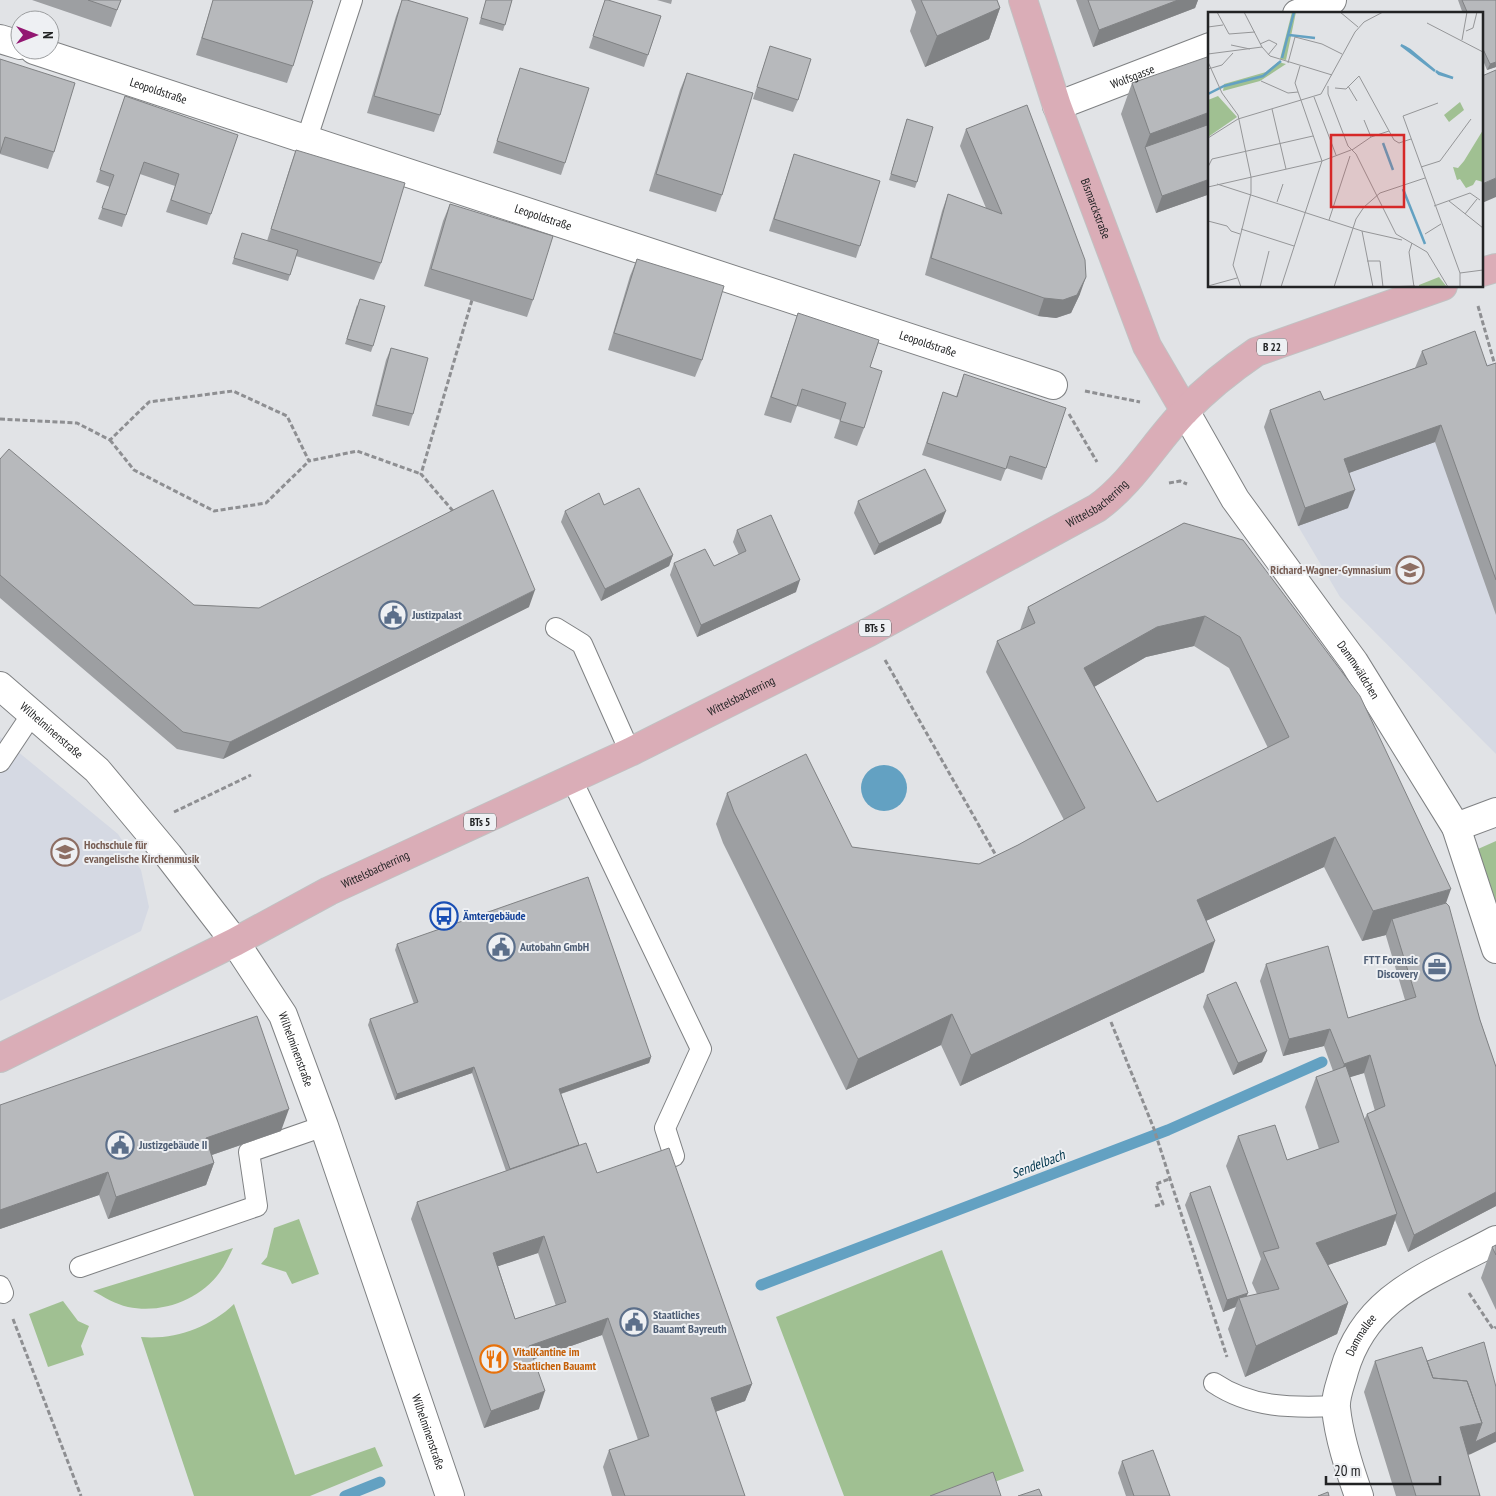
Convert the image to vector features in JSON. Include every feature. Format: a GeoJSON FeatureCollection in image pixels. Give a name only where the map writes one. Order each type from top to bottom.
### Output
{"type":"FeatureCollection","features":[{"type":"Feature","properties":{"kind":"main road","name":"Bismarckstraße"},"geometry":{"type":"LineString","coordinates":[[1023,0],[1057,106],[1147,346],[1185,411]]}},
{"type":"Feature","properties":{"kind":"main road","name":"Wittelsbacherring"},"geometry":{"type":"LineString","coordinates":[[0,1058],[235,942],[329,891],[572,780],[869,632],[1097,508],[1116,494],[1185,411],[1238,364],[1256,352],[1437,288]]}},
{"type":"Feature","properties":{"kind":"street"},"geometry":{"type":"LineString","coordinates":[[1302,12],[1332,0]]}},
{"type":"Feature","properties":{"kind":"street","name":"Wolfsgasse"},"geometry":{"type":"LineString","coordinates":[[1057,106],[1208,48]]}},
{"type":"Feature","properties":{"kind":"street","name":"Leopoldstraße"},"geometry":{"type":"LineString","coordinates":[[60,58],[307,138],[1052,385]]}},
{"type":"Feature","properties":{"kind":"street","name":"Dammwäldchen"},"geometry":{"type":"LineString","coordinates":[[1185,411],[1235,500],[1354,662],[1456,827],[1496,949]]}},
{"type":"Feature","properties":{"kind":"street","name":"Wilhelminenstraße"},"geometry":{"type":"LineString","coordinates":[[0,686],[97,770],[145,826],[235,942],[283,1016],[324,1126],[450,1496]]}},
{"type":"Feature","properties":{"kind":"street"},"geometry":{"type":"LineString","coordinates":[[1456,827],[1496,812]]}},
{"type":"Feature","properties":{"kind":"street","name":"Dammallee"},"geometry":{"type":"LineString","coordinates":[[1359,1496],[1346,1460],[1336,1406],[1346,1365],[1355,1341],[1367,1322],[1382,1306],[1402,1291],[1496,1240]]}},
{"type":"Feature","properties":{"kind":"lane"},"geometry":{"type":"LineString","coordinates":[[307,138],[352,0]]}},
{"type":"Feature","properties":{"kind":"lane"},"geometry":{"type":"LineString","coordinates":[[556,628],[582,644],[630,752]]}},
{"type":"Feature","properties":{"kind":"lane"},"geometry":{"type":"LineString","coordinates":[[0,762],[32,714]]}},
{"type":"Feature","properties":{"kind":"lane"},"geometry":{"type":"LineString","coordinates":[[572,780],[701,1049],[665,1128],[674,1156]]}},
{"type":"Feature","properties":{"kind":"lane"},"geometry":{"type":"LineString","coordinates":[[80,1267],[257,1206],[249,1152],[324,1126]]}},
{"type":"Feature","properties":{"kind":"lane"},"geometry":{"type":"LineString","coordinates":[[1214,1383],[1231,1395],[1252,1402],[1284,1408],[1336,1406]]}},
{"type":"Feature","properties":{"kind":"path"},"geometry":{"type":"LineString","coordinates":[[421,474],[472,300]]}},
{"type":"Feature","properties":{"kind":"path"},"geometry":{"type":"LineString","coordinates":[[1478,305],[1496,369]]}},
{"type":"Feature","properties":{"kind":"path"},"geometry":{"type":"LineString","coordinates":[[1052,385],[1185,411]]}},
{"type":"Feature","properties":{"kind":"path"},"geometry":{"type":"LineString","coordinates":[[1052,385],[1116,494],[1180,481],[1235,500]]}},
{"type":"Feature","properties":{"kind":"path"},"geometry":{"type":"LineString","coordinates":[[110,440],[149,402],[234,391],[287,416],[309,461]]}},
{"type":"Feature","properties":{"kind":"path"},"geometry":{"type":"LineString","coordinates":[[0,420],[77,423],[110,440],[134,470],[214,511],[266,503],[309,461],[357,451],[421,474],[453,511]]}},
{"type":"Feature","properties":{"kind":"path"},"geometry":{"type":"LineString","coordinates":[[869,632],[1002,867]]}},
{"type":"Feature","properties":{"kind":"path"},"geometry":{"type":"LineString","coordinates":[[145,826],[250,775]]}},
{"type":"Feature","properties":{"kind":"path"},"geometry":{"type":"LineString","coordinates":[[1111,1022],[1154,1129],[1229,1362]]}},
{"type":"Feature","properties":{"kind":"path"},"geometry":{"type":"LineString","coordinates":[[1155,1206],[1163,1204],[1156,1184],[1170,1179]]}},
{"type":"Feature","properties":{"kind":"path"},"geometry":{"type":"LineString","coordinates":[[1450,1265],[1493,1329],[1496,1328]]}},
{"type":"Feature","properties":{"kind":"path"},"geometry":{"type":"LineString","coordinates":[[1,1290],[81,1496]]}},
{"type":"Feature","properties":{"kind":"shaded area","name":"Richard-Wagner-Gymnasium"},"geometry":{"type":"Polygon","coordinates":[[[1496,363],[1496,754],[1340,597],[1298,526],[1264,427],[1314,409],[1474,365],[1496,363]]]}},
{"type":"Feature","properties":{"kind":"shaded area","name":"Hochschule für evangelische Kirchenmusik"},"geometry":{"type":"Polygon","coordinates":[[[0,737],[118,834],[141,870],[149,907],[141,931],[0,1001],[0,737]]]}},
{"type":"Feature","properties":{"kind":"green space"},"geometry":{"type":"Polygon","coordinates":[[[1496,841],[1496,902],[1478,849],[1496,841]]]}},
{"type":"Feature","properties":{"kind":"green space"},"geometry":{"type":"Polygon","coordinates":[[[299,1219],[319,1274],[292,1284],[286,1272],[261,1264],[267,1257],[274,1228],[299,1219]]]}},
{"type":"Feature","properties":{"kind":"green space"},"geometry":{"type":"Polygon","coordinates":[[[233,1248],[222,1269],[212,1282],[179,1303],[141,1309],[114,1302],[93,1291],[233,1248]]]}},
{"type":"Feature","properties":{"kind":"green space"},"geometry":{"type":"Polygon","coordinates":[[[942,1250],[1024,1471],[957,1496],[844,1496],[776,1317],[942,1250]]]}},
{"type":"Feature","properties":{"kind":"green space"},"geometry":{"type":"Polygon","coordinates":[[[63,1301],[78,1321],[89,1326],[81,1346],[84,1355],[48,1367],[29,1314],[63,1301]]]}},
{"type":"Feature","properties":{"kind":"green space"},"geometry":{"type":"Polygon","coordinates":[[[234,1304],[295,1475],[375,1447],[383,1466],[310,1496],[194,1496],[141,1337],[166,1336],[191,1331],[214,1320],[234,1304]]]}},
{"type":"Feature","properties":{"kind":"water"},"geometry":{"type":"Polygon","coordinates":[[[884,765],[897,769],[903,775],[907,788],[903,801],[897,807],[884,811],[871,807],[865,801],[861,788],[865,775],[871,769],[884,765]]]}},
{"type":"Feature","properties":{"kind":"building"},"geometry":{"type":"Polygon","coordinates":[[[88,0],[121,0],[117,10],[88,0]]]}},
{"type":"Feature","properties":{"kind":"building"},"geometry":{"type":"Polygon","coordinates":[[[213,0],[313,1],[293,66],[202,38],[213,0]]]}},
{"type":"Feature","properties":{"kind":"building"},"geometry":{"type":"Polygon","coordinates":[[[402,0],[468,18],[440,115],[374,96],[402,0]]]}},
{"type":"Feature","properties":{"kind":"building"},"geometry":{"type":"Polygon","coordinates":[[[486,0],[512,0],[505,25],[481,18],[486,0]]]}},
{"type":"Feature","properties":{"kind":"building"},"geometry":{"type":"Polygon","coordinates":[[[605,0],[661,16],[648,55],[593,36],[605,0]]]}},
{"type":"Feature","properties":{"kind":"building"},"geometry":{"type":"Polygon","coordinates":[[[921,0],[997,0],[1000,8],[937,36],[921,0]]]}},
{"type":"Feature","properties":{"kind":"building"},"geometry":{"type":"Polygon","coordinates":[[[1088,0],[1178,0],[1099,30],[1088,0]]]}},
{"type":"Feature","properties":{"kind":"building"},"geometry":{"type":"Polygon","coordinates":[[[1462,0],[1496,0],[1496,62],[1490,64],[1484,51],[1484,12],[1467,12],[1462,0]]]}},
{"type":"Feature","properties":{"kind":"building"},"geometry":{"type":"Polygon","coordinates":[[[770,46],[811,59],[798,100],[757,87],[770,46]]]}},
{"type":"Feature","properties":{"kind":"building"},"geometry":{"type":"Polygon","coordinates":[[[1208,57],[1208,113],[1150,134],[1132,83],[1208,57]]]}},
{"type":"Feature","properties":{"kind":"building"},"geometry":{"type":"Polygon","coordinates":[[[0,59],[75,83],[54,152],[5,137],[0,153],[0,59]]]}},
{"type":"Feature","properties":{"kind":"building"},"geometry":{"type":"Polygon","coordinates":[[[520,68],[589,88],[565,163],[497,141],[520,68]]]}},
{"type":"Feature","properties":{"kind":"building"},"geometry":{"type":"Polygon","coordinates":[[[1496,70],[1496,178],[1484,183],[1484,75],[1496,70]]]}},
{"type":"Feature","properties":{"kind":"building"},"geometry":{"type":"Polygon","coordinates":[[[687,73],[753,93],[722,195],[656,174],[687,73]]]}},
{"type":"Feature","properties":{"kind":"building"},"geometry":{"type":"Polygon","coordinates":[[[125,96],[238,135],[211,214],[171,200],[179,174],[144,162],[126,215],[102,208],[114,175],[100,170],[125,96]]]}},
{"type":"Feature","properties":{"kind":"building"},"geometry":{"type":"Polygon","coordinates":[[[1027,105],[1085,260],[1086,277],[1077,295],[1063,300],[1044,298],[931,258],[948,194],[1002,214],[966,129],[1027,105]]]}},
{"type":"Feature","properties":{"kind":"building"},"geometry":{"type":"Polygon","coordinates":[[[907,119],[933,127],[917,182],[891,174],[907,119]]]}},
{"type":"Feature","properties":{"kind":"building"},"geometry":{"type":"Polygon","coordinates":[[[1208,125],[1208,180],[1162,196],[1145,147],[1208,125]]]}},
{"type":"Feature","properties":{"kind":"building"},"geometry":{"type":"Polygon","coordinates":[[[296,150],[405,183],[381,263],[271,229],[296,150]]]}},
{"type":"Feature","properties":{"kind":"building"},"geometry":{"type":"Polygon","coordinates":[[[794,154],[880,181],[860,246],[774,219],[794,154]]]}},
{"type":"Feature","properties":{"kind":"building"},"geometry":{"type":"Polygon","coordinates":[[[450,204],[553,236],[533,300],[431,269],[450,204]]]}},
{"type":"Feature","properties":{"kind":"building"},"geometry":{"type":"Polygon","coordinates":[[[242,233],[298,250],[290,275],[234,258],[242,233]]]}},
{"type":"Feature","properties":{"kind":"building"},"geometry":{"type":"Polygon","coordinates":[[[637,259],[724,286],[702,360],[614,333],[637,259]]]}},
{"type":"Feature","properties":{"kind":"building"},"geometry":{"type":"Polygon","coordinates":[[[360,299],[385,306],[373,346],[347,339],[360,299]]]}},
{"type":"Feature","properties":{"kind":"building"},"geometry":{"type":"Polygon","coordinates":[[[798,313],[879,340],[870,367],[882,371],[864,428],[840,421],[846,403],[802,389],[797,406],[771,397],[798,313]]]}},
{"type":"Feature","properties":{"kind":"building"},"geometry":{"type":"Polygon","coordinates":[[[1475,331],[1487,366],[1496,363],[1496,580],[1441,425],[1344,459],[1355,490],[1305,508],[1270,410],[1320,391],[1324,400],[1427,364],[1422,351],[1475,331]]]}},
{"type":"Feature","properties":{"kind":"building"},"geometry":{"type":"Polygon","coordinates":[[[391,348],[428,358],[413,414],[376,405],[391,348]]]}},
{"type":"Feature","properties":{"kind":"building"},"geometry":{"type":"Polygon","coordinates":[[[964,374],[1066,408],[1046,468],[1010,456],[1006,469],[927,443],[943,392],[957,397],[964,374]]]}},
{"type":"Feature","properties":{"kind":"building","name":"Justizpalast"},"geometry":{"type":"Polygon","coordinates":[[[9,449],[194,605],[259,608],[493,490],[535,590],[230,742],[183,732],[0,575],[0,459],[9,449]]]}},
{"type":"Feature","properties":{"kind":"building"},"geometry":{"type":"Polygon","coordinates":[[[925,469],[946,511],[879,544],[858,501],[925,469]]]}},
{"type":"Feature","properties":{"kind":"building"},"geometry":{"type":"Polygon","coordinates":[[[639,488],[673,555],[605,589],[565,511],[599,493],[604,505],[639,488]]]}},
{"type":"Feature","properties":{"kind":"building"},"geometry":{"type":"Polygon","coordinates":[[[771,515],[800,580],[701,625],[674,563],[705,549],[714,566],[746,551],[737,530],[771,515]]]}},
{"type":"Feature","properties":{"kind":"building"},"geometry":{"type":"Polygon","coordinates":[[[1184,523],[1243,540],[1360,696],[1451,889],[1373,911],[1335,837],[1197,900],[1215,941],[971,1055],[952,1014],[858,1059],[734,812],[727,793],[806,754],[852,847],[979,864],[1085,808],[997,641],[1035,623],[1028,607],[1184,523]],[[1205,616],[1157,627],[1084,668],[1157,802],[1289,737],[1240,637],[1205,616]]]}},
{"type":"Feature","properties":{"kind":"building"},"geometry":{"type":"Polygon","coordinates":[[[588,877],[651,1057],[559,1089],[579,1145],[510,1169],[474,1067],[397,1094],[370,1019],[418,1002],[397,944],[588,877]]]}},
{"type":"Feature","properties":{"kind":"building"},"geometry":{"type":"Polygon","coordinates":[[[1446,903],[1449,906],[1480,1020],[1496,1067],[1496,1192],[1414,1235],[1367,1114],[1385,1106],[1370,1055],[1344,1064],[1330,1029],[1289,1039],[1266,964],[1328,946],[1348,1018],[1416,997],[1392,919],[1446,903]]]}},
{"type":"Feature","properties":{"kind":"building"},"geometry":{"type":"Polygon","coordinates":[[[1236,982],[1267,1051],[1238,1063],[1207,995],[1236,982]]]}},
{"type":"Feature","properties":{"kind":"building","name":"Justizgebäude II"},"geometry":{"type":"Polygon","coordinates":[[[257,1016],[289,1109],[206,1138],[214,1163],[116,1197],[108,1172],[0,1210],[0,1105],[257,1016]]]}},
{"type":"Feature","properties":{"kind":"building"},"geometry":{"type":"Polygon","coordinates":[[[1346,1066],[1397,1214],[1316,1243],[1348,1303],[1256,1346],[1239,1298],[1279,1289],[1263,1252],[1279,1248],[1238,1136],[1275,1125],[1287,1160],[1339,1142],[1316,1077],[1346,1066]]]}},
{"type":"Feature","properties":{"kind":"building","name":"Staatliches Bauamt Bayreuth"},"geometry":{"type":"Polygon","coordinates":[[[586,1143],[597,1173],[669,1148],[752,1384],[711,1398],[745,1496],[625,1496],[609,1450],[649,1436],[608,1318],[529,1346],[545,1391],[491,1411],[417,1202],[586,1143]],[[544,1236],[493,1253],[515,1319],[566,1302],[544,1236]]]}},
{"type":"Feature","properties":{"kind":"building"},"geometry":{"type":"Polygon","coordinates":[[[1210,1186],[1248,1293],[1227,1300],[1190,1193],[1210,1186]]]}},
{"type":"Feature","properties":{"kind":"building"},"geometry":{"type":"Polygon","coordinates":[[[1496,1245],[1496,1255],[1492,1247],[1496,1245]]]}},
{"type":"Feature","properties":{"kind":"building"},"geometry":{"type":"Polygon","coordinates":[[[1484,1342],[1496,1387],[1496,1432],[1475,1442],[1482,1423],[1467,1381],[1433,1378],[1427,1361],[1484,1342]]]}},
{"type":"Feature","properties":{"kind":"building"},"geometry":{"type":"Polygon","coordinates":[[[1422,1347],[1433,1378],[1467,1381],[1482,1423],[1460,1427],[1480,1496],[1416,1496],[1375,1361],[1422,1347]]]}},
{"type":"Feature","properties":{"kind":"building"},"geometry":{"type":"Polygon","coordinates":[[[1153,1450],[1170,1496],[1134,1496],[1122,1461],[1153,1450]]]}},
{"type":"Feature","properties":{"kind":"building"},"geometry":{"type":"Polygon","coordinates":[[[993,1472],[1001,1496],[930,1496],[993,1472]]]}},
{"type":"Feature","properties":{"kind":"building"},"geometry":{"type":"Polygon","coordinates":[[[1039,1489],[1042,1496],[1018,1496],[1039,1489]]]}},
{"type":"Feature","properties":{"kind":"building"},"geometry":{"type":"Polygon","coordinates":[[[1328,1492],[1329,1496],[1318,1496],[1328,1492]]]}},
{"type":"Feature","properties":{"kind":"waterway","name":"Sendelbach"},"geometry":{"type":"LineString","coordinates":[[761,1285],[1168,1130],[1322,1062]]}},
{"type":"Feature","properties":{"kind":"waterway","name":"Sendelbach"},"geometry":{"type":"LineString","coordinates":[[345,1496],[380,1482]]}},
{"type":"Feature","properties":{"kind":"place","name":"Richard-Wagner-Gymnasium"},"geometry":{"type":"Point","coordinates":[1410,570]}},
{"type":"Feature","properties":{"kind":"place","name":"Justizpalast"},"geometry":{"type":"Point","coordinates":[393,615]}},
{"type":"Feature","properties":{"kind":"place","name":"Hochschule für evangelische Kirchenmusik"},"geometry":{"type":"Point","coordinates":[65,852]}},
{"type":"Feature","properties":{"kind":"place","name":"Ämtergebäude"},"geometry":{"type":"Point","coordinates":[444,916]}},
{"type":"Feature","properties":{"kind":"place","name":"Autobahn GmbH"},"geometry":{"type":"Point","coordinates":[501,947]}},
{"type":"Feature","properties":{"kind":"place","name":"FTT Forensic Discovery"},"geometry":{"type":"Point","coordinates":[1437,967]}},
{"type":"Feature","properties":{"kind":"place","name":"Justizgebäude II"},"geometry":{"type":"Point","coordinates":[120,1145]}},
{"type":"Feature","properties":{"kind":"place","name":"Staatliches Bauamt Bayreuth"},"geometry":{"type":"Point","coordinates":[634,1322]}},
{"type":"Feature","properties":{"kind":"place","name":"VitalKantine im Staatlichen Bauamt"},"geometry":{"type":"Point","coordinates":[494,1359]}}]}
